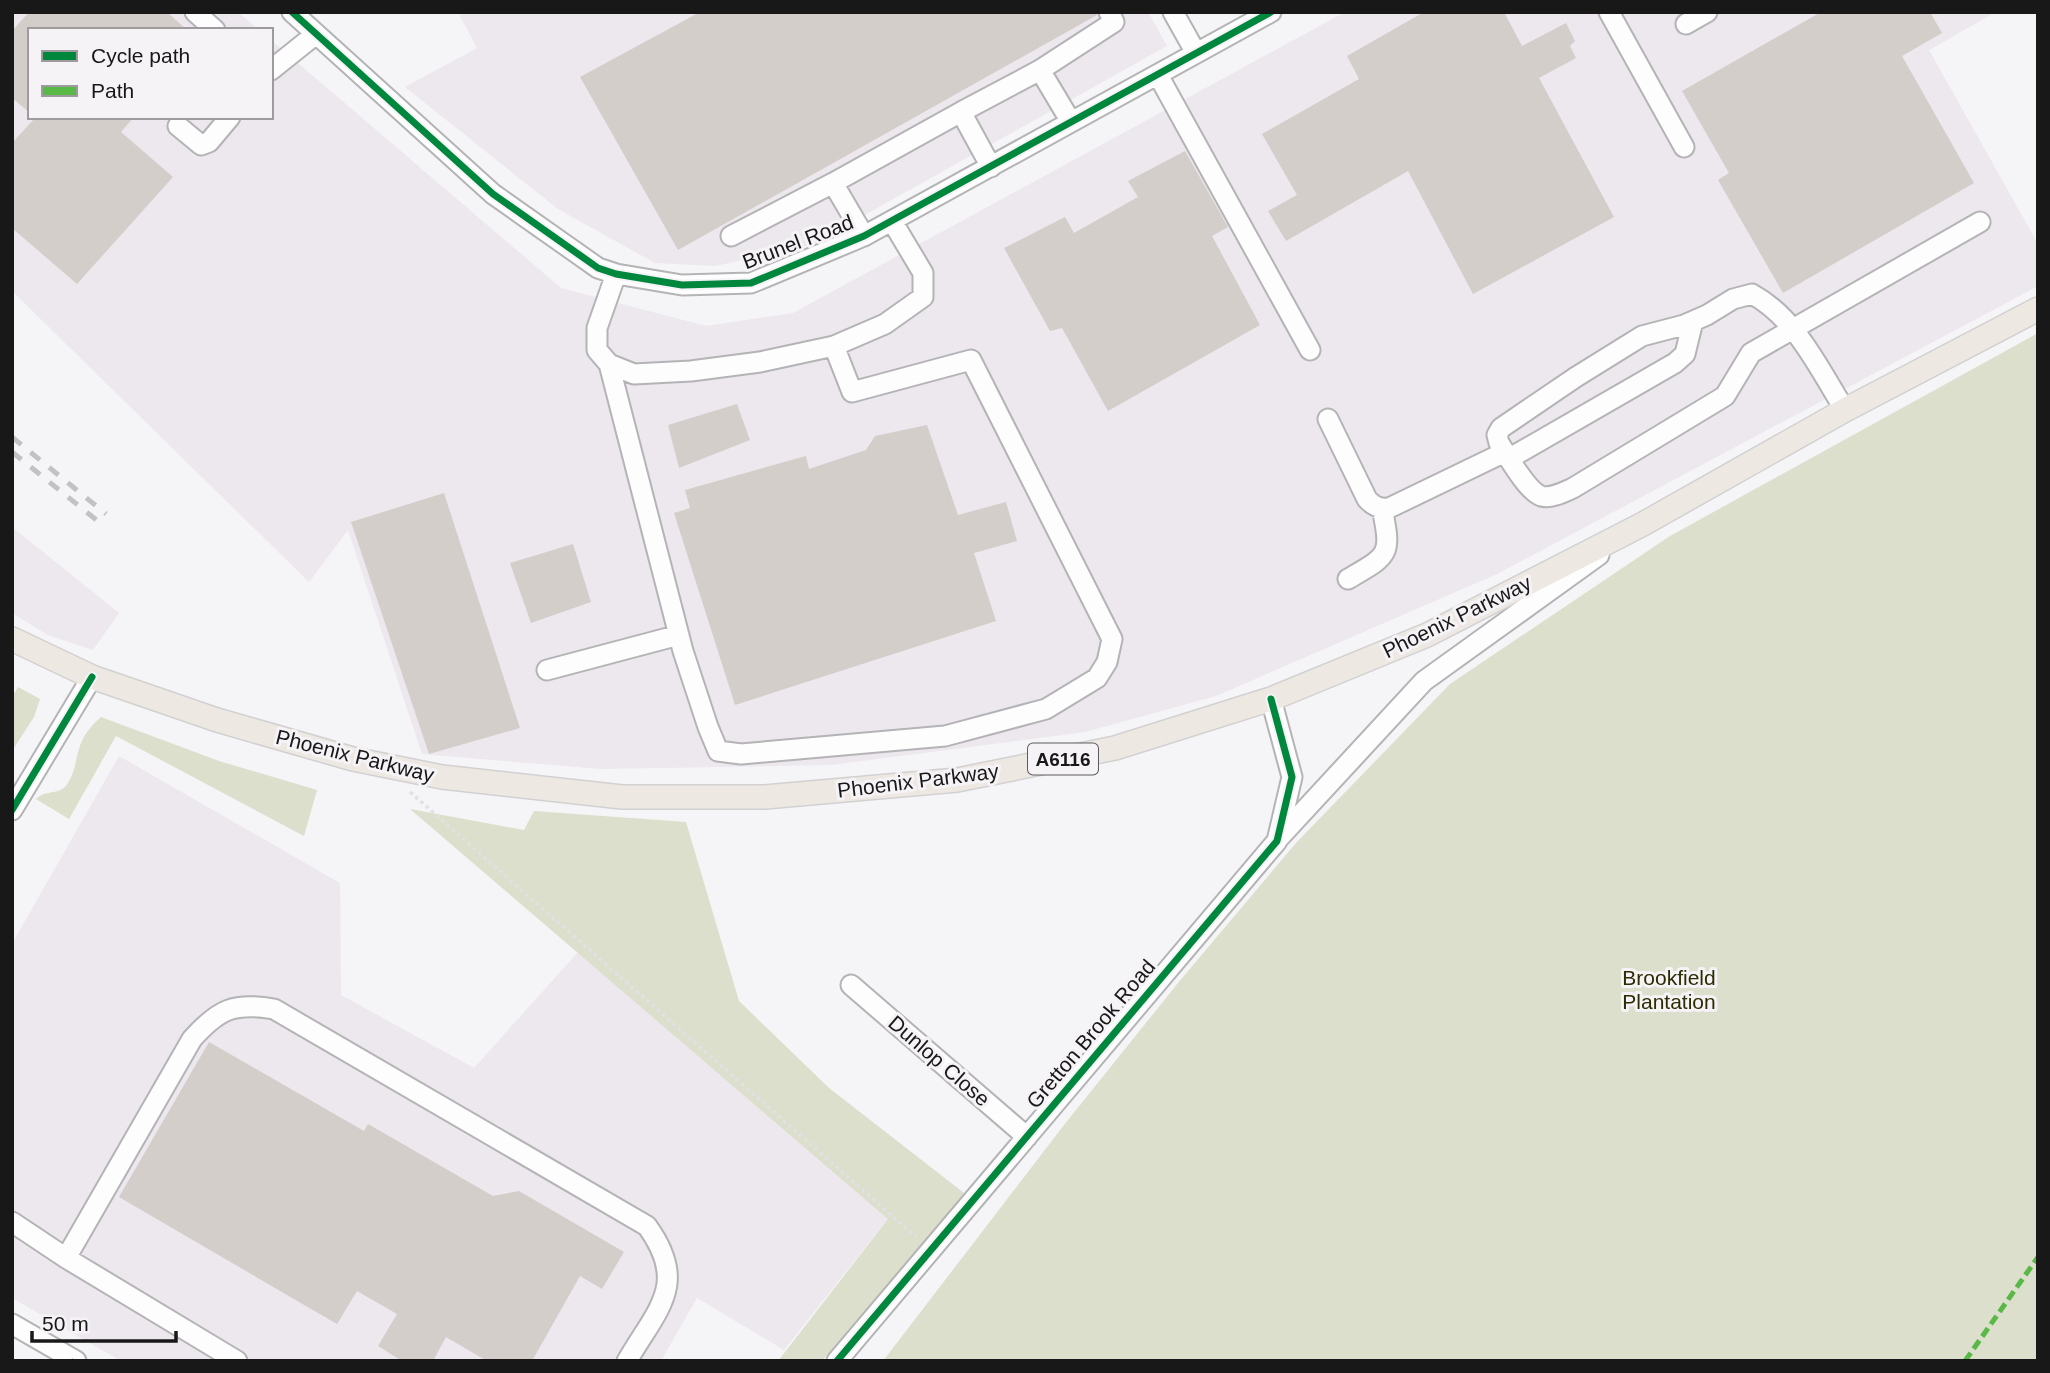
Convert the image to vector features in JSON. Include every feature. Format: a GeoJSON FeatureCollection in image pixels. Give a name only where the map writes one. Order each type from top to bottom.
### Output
{"type":"FeatureCollection","features":[{"type":"Feature","properties":{"kind":"main road","name":"Phoenix Parkway"},"geometry":{"type":"LineString","coordinates":[[12,639],[92,677],[217,720],[353,759],[442,777],[622,797],[765,797],[957,780],[1115,748],[1271,699],[1427,635],[1643,524],[1845,410],[2038,309]]}},
{"type":"Feature","properties":{"kind":"street"},"geometry":{"type":"LineString","coordinates":[[195,12],[213,28]]}},
{"type":"Feature","properties":{"kind":"street","name":"Brunel Road"},"geometry":{"type":"LineString","coordinates":[[292,12],[493,194],[598,268],[615,274],[682,285],[751,283],[864,236],[1271,12]]}},
{"type":"Feature","properties":{"kind":"street"},"geometry":{"type":"LineString","coordinates":[[731,236],[1040,70],[1114,22],[1109,12]]}},
{"type":"Feature","properties":{"kind":"street"},"geometry":{"type":"LineString","coordinates":[[1173,12],[1196,53]]}},
{"type":"Feature","properties":{"kind":"street"},"geometry":{"type":"LineString","coordinates":[[1609,12],[1684,147]]}},
{"type":"Feature","properties":{"kind":"street"},"geometry":{"type":"LineString","coordinates":[[1686,24],[1707,12]]}},
{"type":"Feature","properties":{"kind":"street"},"geometry":{"type":"LineString","coordinates":[[273,68],[316,34]]}},
{"type":"Feature","properties":{"kind":"street"},"geometry":{"type":"LineString","coordinates":[[1040,70],[1071,122]]}},
{"type":"Feature","properties":{"kind":"street"},"geometry":{"type":"LineString","coordinates":[[1158,75],[1310,350]]}},
{"type":"Feature","properties":{"kind":"street"},"geometry":{"type":"LineString","coordinates":[[961,112],[990,167]]}},
{"type":"Feature","properties":{"kind":"street"},"geometry":{"type":"LineString","coordinates":[[177,126],[201,145],[209,142],[228,119]]}},
{"type":"Feature","properties":{"kind":"street"},"geometry":{"type":"LineString","coordinates":[[833,183],[864,236]]}},
{"type":"Feature","properties":{"kind":"street"},"geometry":{"type":"LineString","coordinates":[[609,364],[634,373],[691,371],[761,362],[834,346],[885,324],[923,297],[923,274],[892,221]]}},
{"type":"Feature","properties":{"kind":"street"},"geometry":{"type":"LineString","coordinates":[[1845,410],[1794,329],[1769,303],[1752,294],[1733,299],[1693,321],[1642,336],[1501,428],[1497,435],[1499,443],[1532,491],[1542,497],[1573,488],[1725,396],[1751,354],[1794,329],[1980,222]]}},
{"type":"Feature","properties":{"kind":"street"},"geometry":{"type":"LineString","coordinates":[[615,274],[597,328],[597,350],[609,364],[679,635],[718,751],[741,754],[945,736],[1046,709],[1097,678],[1107,662],[1112,639],[971,360],[852,392],[834,346]]}},
{"type":"Feature","properties":{"kind":"street"},"geometry":{"type":"LineString","coordinates":[[1328,419],[1367,499],[1373,506],[1389,508],[1507,455],[1675,363],[1685,354],[1693,321]]}},
{"type":"Feature","properties":{"kind":"street"},"geometry":{"type":"LineString","coordinates":[[1348,579],[1381,560],[1388,548],[1382,508]]}},
{"type":"Feature","properties":{"kind":"street"},"geometry":{"type":"LineString","coordinates":[[1277,841],[1424,681],[1643,524]]}},
{"type":"Feature","properties":{"kind":"street"},"geometry":{"type":"LineString","coordinates":[[548,670],[679,635]]}},
{"type":"Feature","properties":{"kind":"street"},"geometry":{"type":"LineString","coordinates":[[12,810],[92,677]]}},
{"type":"Feature","properties":{"kind":"street","name":"Gretton Brook Road"},"geometry":{"type":"LineString","coordinates":[[837,1361],[1277,841],[1292,777],[1271,699]]}},
{"type":"Feature","properties":{"kind":"street","name":"Dunlop Close"},"geometry":{"type":"LineString","coordinates":[[851,985],[1027,1137]]}},
{"type":"Feature","properties":{"kind":"street"},"geometry":{"type":"LineString","coordinates":[[66,1258],[191,1039],[208,1021],[231,1007],[250,1005],[274,1009],[647,1226],[662,1247],[669,1271],[666,1293],[627,1361]]}},
{"type":"Feature","properties":{"kind":"street"},"geometry":{"type":"LineString","coordinates":[[12,1222],[66,1258],[237,1361]]}},
{"type":"Feature","properties":{"kind":"street"},"geometry":{"type":"LineString","coordinates":[[12,1324],[76,1361]]}},
{"type":"Feature","properties":{"kind":"path"},"geometry":{"type":"LineString","coordinates":[[410,792],[931,1250]]}},
{"type":"Feature","properties":{"kind":"shaded area"},"geometry":{"type":"Polygon","coordinates":[[[12,12],[238,12],[257,28],[28,28],[28,119],[273,119],[273,42],[561,288],[706,326],[793,313],[1345,12],[1996,12],[1929,50],[2038,244],[2038,286],[1497,574],[1216,696],[1085,732],[831,765],[600,769],[422,754],[348,530],[309,582],[12,291],[12,12]]]}},
{"type":"Feature","properties":{"kind":"shaded area"},"geometry":{"type":"Polygon","coordinates":[[[458,12],[1148,12],[1167,46],[811,245],[715,266],[655,263],[558,209],[405,87],[477,48],[458,12]]]}},
{"type":"Feature","properties":{"kind":"shaded area"},"geometry":{"type":"Polygon","coordinates":[[[12,527],[119,613],[93,650],[48,635],[12,613],[12,527]]]}},
{"type":"Feature","properties":{"kind":"shaded area"},"geometry":{"type":"Polygon","coordinates":[[[119,756],[340,883],[341,995],[474,1068],[579,951],[890,1216],[784,1350],[697,1298],[661,1361],[121,1361],[12,1298],[12,944],[119,756]]]}},
{"type":"Feature","properties":{"kind":"green space","name":"Brookfield Plantation"},"geometry":{"type":"Polygon","coordinates":[[[2038,333],[2038,1361],[883,1361],[1064,1125],[1178,983],[1296,843],[1450,684],[1670,536],[2038,333]]]}},
{"type":"Feature","properties":{"kind":"green space"},"geometry":{"type":"Polygon","coordinates":[[[18,687],[40,699],[34,717],[12,751],[12,697],[18,687]]]}},
{"type":"Feature","properties":{"kind":"green space"},"geometry":{"type":"Polygon","coordinates":[[[101,717],[219,761],[317,790],[304,836],[116,736],[69,819],[36,799],[66,786],[83,739],[101,717]]]}},
{"type":"Feature","properties":{"kind":"green space"},"geometry":{"type":"Polygon","coordinates":[[[410,809],[524,830],[534,811],[686,822],[739,1001],[829,1088],[964,1193],[922,1248],[822,1361],[778,1361],[888,1219],[410,809]]]}},
{"type":"Feature","properties":{"kind":"building"},"geometry":{"type":"Polygon","coordinates":[[[29,12],[167,12],[185,28],[28,28],[28,111],[12,98],[12,31],[29,12]]]}},
{"type":"Feature","properties":{"kind":"building"},"geometry":{"type":"Polygon","coordinates":[[[700,12],[1097,12],[1097,15],[678,250],[580,77],[700,12]]]}},
{"type":"Feature","properties":{"kind":"building"},"geometry":{"type":"Polygon","coordinates":[[[1424,12],[1504,12],[1522,46],[1566,23],[1575,41],[1570,46],[1576,58],[1539,78],[1614,217],[1473,294],[1408,171],[1286,241],[1268,211],[1297,195],[1262,134],[1359,79],[1347,56],[1424,12]]]}},
{"type":"Feature","properties":{"kind":"building"},"geometry":{"type":"Polygon","coordinates":[[[1821,12],[1930,12],[1942,33],[1902,56],[1974,183],[1783,293],[1718,180],[1729,173],[1682,91],[1821,12]]]}},
{"type":"Feature","properties":{"kind":"building"},"geometry":{"type":"Polygon","coordinates":[[[34,119],[132,119],[121,132],[173,177],[77,284],[12,228],[12,143],[34,119]]]}},
{"type":"Feature","properties":{"kind":"building"},"geometry":{"type":"Polygon","coordinates":[[[1185,151],[1228,227],[1212,236],[1260,325],[1108,411],[1062,328],[1050,331],[1004,248],[1065,217],[1074,233],[1138,197],[1128,181],[1185,151]]]}},
{"type":"Feature","properties":{"kind":"building"},"geometry":{"type":"Polygon","coordinates":[[[737,404],[750,440],[679,468],[668,425],[737,404]]]}},
{"type":"Feature","properties":{"kind":"building"},"geometry":{"type":"Polygon","coordinates":[[[927,425],[958,515],[1006,502],[1017,541],[974,553],[996,621],[735,705],[674,513],[690,508],[685,490],[806,456],[809,469],[866,450],[875,436],[927,425]]]}},
{"type":"Feature","properties":{"kind":"building"},"geometry":{"type":"Polygon","coordinates":[[[444,493],[520,728],[429,754],[351,522],[444,493]]]}},
{"type":"Feature","properties":{"kind":"building"},"geometry":{"type":"Polygon","coordinates":[[[573,544],[591,602],[531,623],[510,563],[573,544]]]}},
{"type":"Feature","properties":{"kind":"building"},"geometry":{"type":"Polygon","coordinates":[[[209,1042],[364,1131],[368,1124],[493,1196],[519,1191],[624,1252],[602,1289],[580,1276],[532,1361],[487,1361],[446,1337],[433,1361],[402,1361],[378,1346],[397,1314],[357,1291],[337,1324],[119,1197],[209,1042]]]}},
{"type":"Feature","properties":{"kind":"railway"},"geometry":{"type":"LineString","coordinates":[[12,437],[106,514]]}},
{"type":"Feature","properties":{"kind":"railway"},"geometry":{"type":"LineString","coordinates":[[12,452],[99,522]]}},
{"type":"Feature","properties":{"kind":"marked path"},"geometry":{"type":"LineString","coordinates":[[1965,1361],[2038,1257]]}},
{"type":"Feature","properties":{"kind":"cycle path"},"geometry":{"type":"LineString","coordinates":[[292,12],[493,194],[598,268],[616,274],[682,285],[751,283],[864,236],[1271,12]]}},
{"type":"Feature","properties":{"kind":"cycle path"},"geometry":{"type":"LineString","coordinates":[[12,810],[92,677]]}},
{"type":"Feature","properties":{"kind":"cycle path"},"geometry":{"type":"LineString","coordinates":[[837,1361],[1277,841],[1292,777],[1271,699]]}}]}
